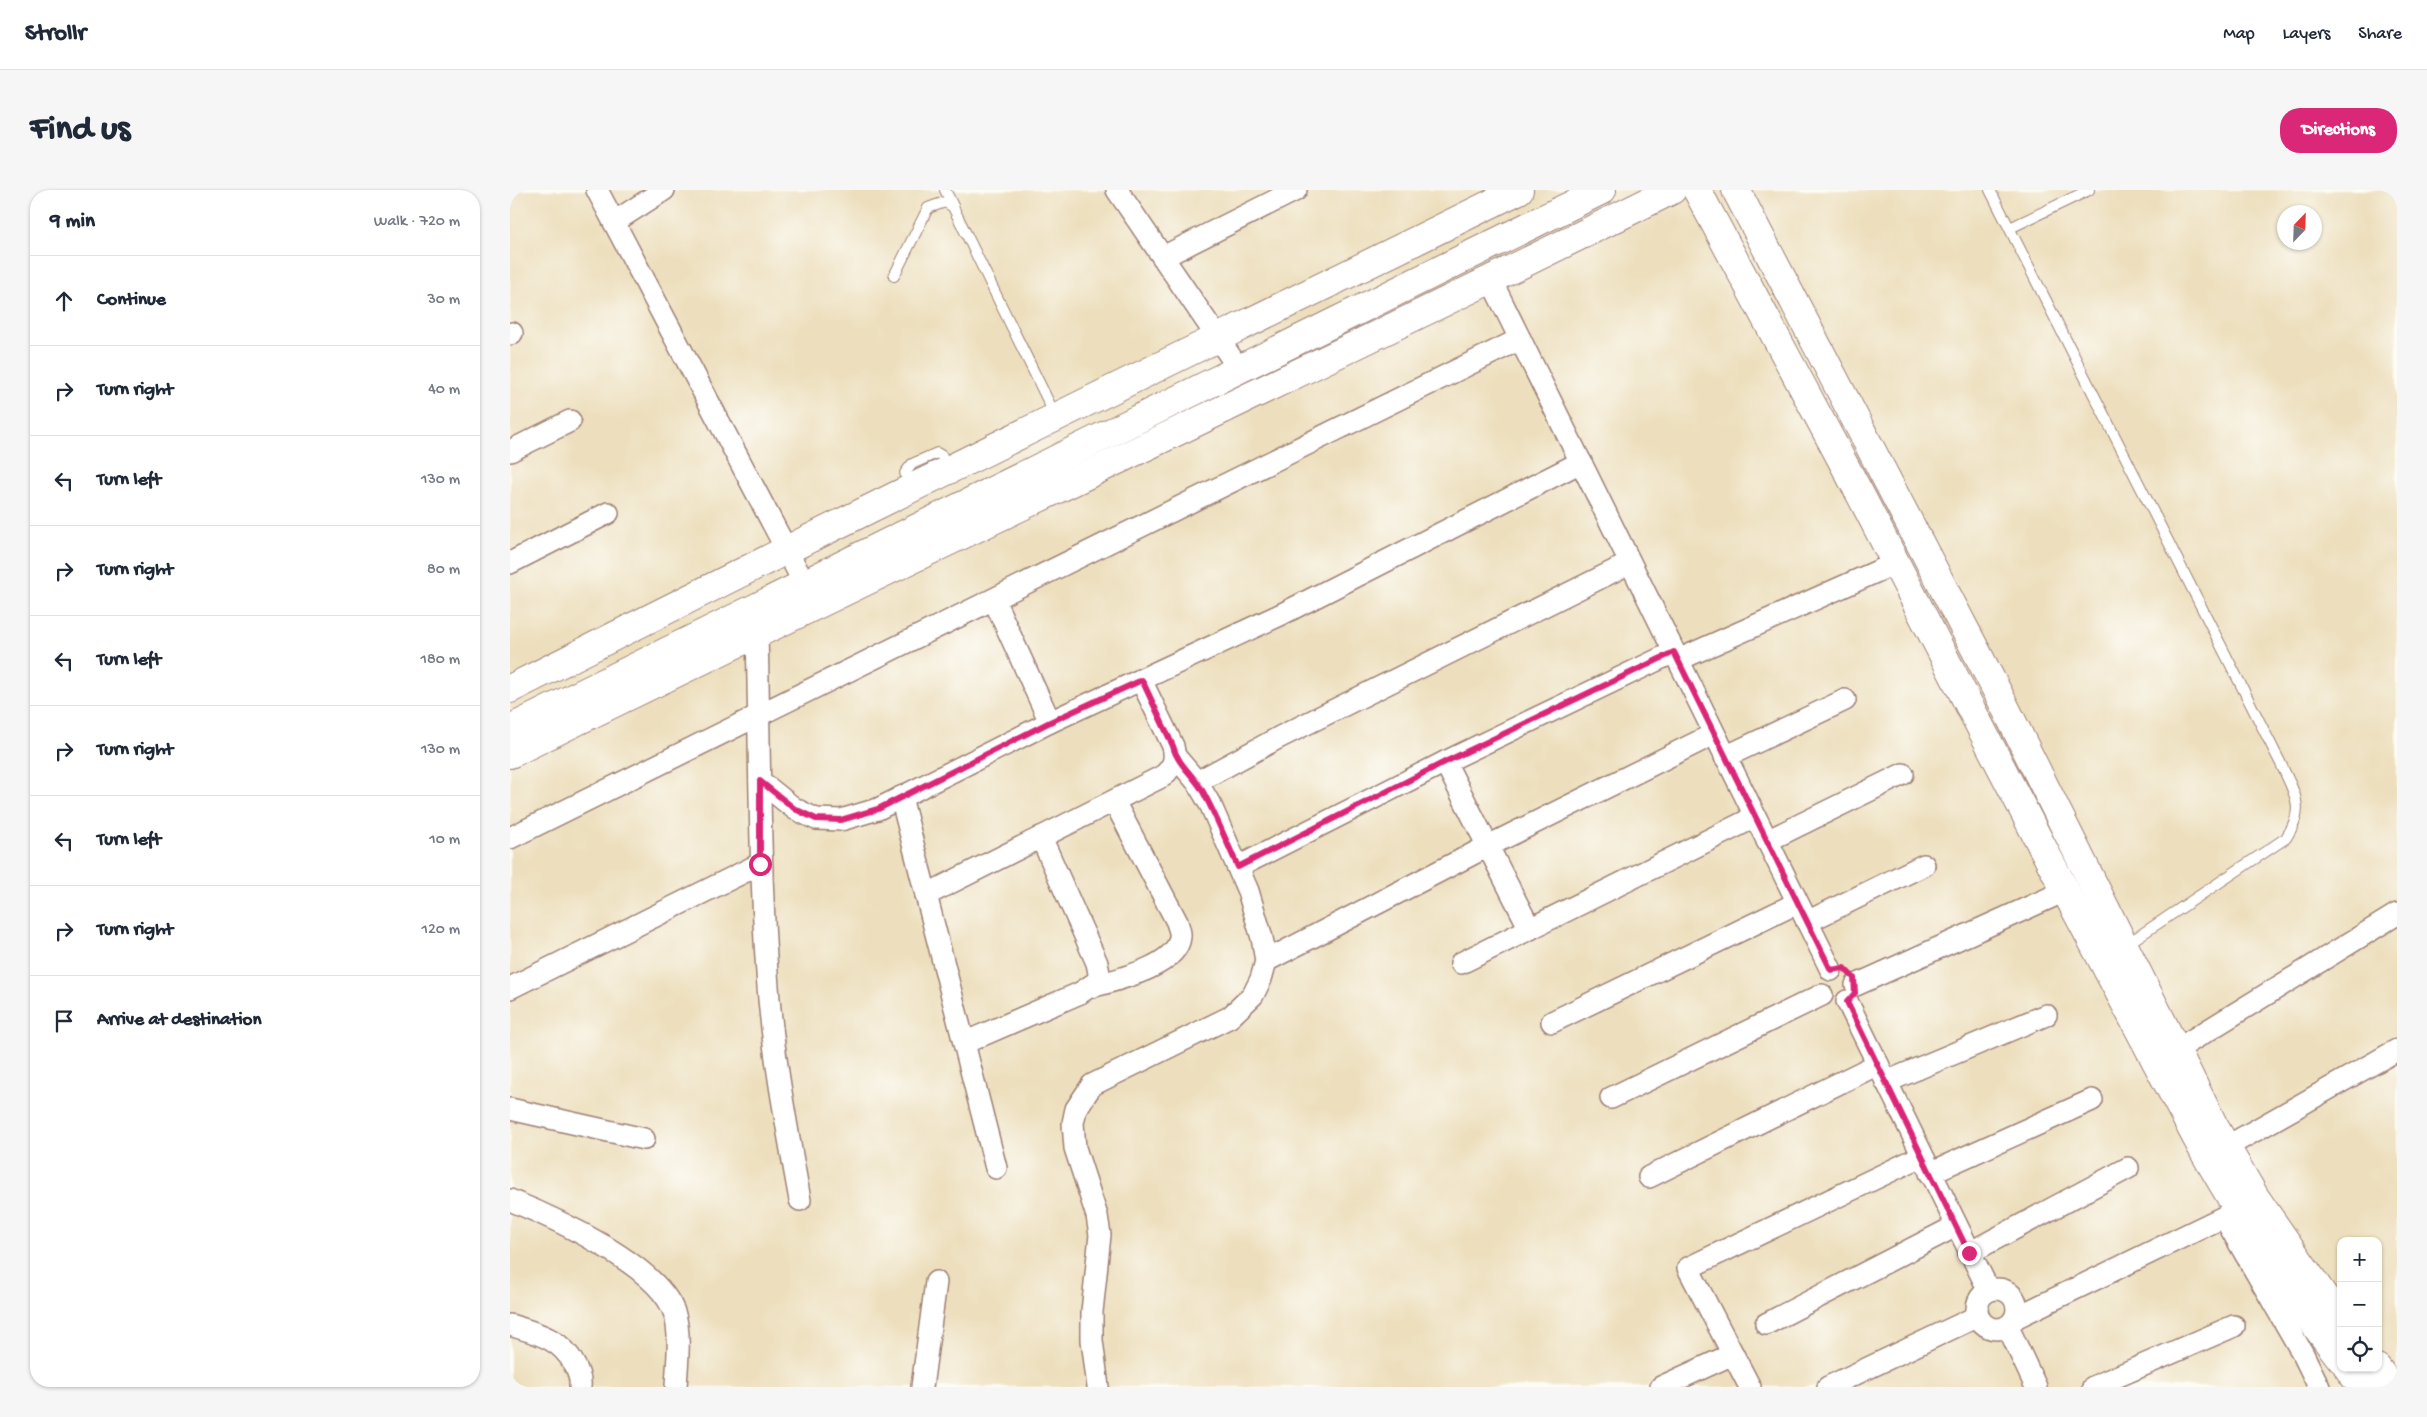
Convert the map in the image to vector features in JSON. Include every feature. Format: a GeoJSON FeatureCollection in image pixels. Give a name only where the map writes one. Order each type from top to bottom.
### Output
{"type":"FeatureCollection","features":[{"type":"Feature","properties":{"kind":"street"},"geometry":{"type":"LineString","coordinates":[[597,190],[804,583]]}},
{"type":"Feature","properties":{"kind":"street"},"geometry":{"type":"LineString","coordinates":[[614,222],[664,190]]}},
{"type":"Feature","properties":{"kind":"street"},"geometry":{"type":"LineString","coordinates":[[1117,190],[1239,368]]}},
{"type":"Feature","properties":{"kind":"street"},"geometry":{"type":"LineString","coordinates":[[1163,257],[1296,190]]}},
{"type":"Feature","properties":{"kind":"street"},"geometry":{"type":"LineString","coordinates":[[510,689],[786,549],[1219,339],[1519,190]]}},
{"type":"Feature","properties":{"kind":"street"},"geometry":{"type":"LineString","coordinates":[[510,729],[1602,190]]}},
{"type":"Feature","properties":{"kind":"street"},"geometry":{"type":"LineString","coordinates":[[510,754],[1491,280],[1672,190]]}},
{"type":"Feature","properties":{"kind":"street"},"geometry":{"type":"LineString","coordinates":[[1697,190],[1896,563],[2066,891],[2166,1057],[2216,1153],[2288,1247],[2337,1315]]}},
{"type":"Feature","properties":{"kind":"street"},"geometry":{"type":"LineString","coordinates":[[1736,190],[1998,693],[2124,947],[2166,1057]]}},
{"type":"Feature","properties":{"kind":"street"},"geometry":{"type":"LineString","coordinates":[[1491,280],[1831,970]]}},
{"type":"Feature","properties":{"kind":"street"},"geometry":{"type":"LineString","coordinates":[[510,838],[759,717],[1520,339]]}},
{"type":"Feature","properties":{"kind":"street"},"geometry":{"type":"LineString","coordinates":[[510,451],[570,421]]}},
{"type":"Feature","properties":{"kind":"street"},"geometry":{"type":"LineString","coordinates":[[760,781],[795,809],[816,819],[841,820],[878,809],[1050,722],[1282,614],[1581,462]]}},
{"type":"Feature","properties":{"kind":"street"},"geometry":{"type":"LineString","coordinates":[[510,563],[608,513]]}},
{"type":"Feature","properties":{"kind":"street"},"geometry":{"type":"LineString","coordinates":[[1197,782],[1280,737],[1630,563]]}},
{"type":"Feature","properties":{"kind":"street"},"geometry":{"type":"LineString","coordinates":[[1238,867],[1445,762],[1676,656],[1896,563]]}},
{"type":"Feature","properties":{"kind":"street"},"geometry":{"type":"LineString","coordinates":[[994,600],[1050,722]]}},
{"type":"Feature","properties":{"kind":"street"},"geometry":{"type":"LineString","coordinates":[[757,633],[760,864],[769,1000],[781,1091],[800,1200]]}},
{"type":"Feature","properties":{"kind":"street"},"geometry":{"type":"LineString","coordinates":[[926,895],[1163,776],[1172,768],[1175,756],[1173,746],[1142,680]]}},
{"type":"Feature","properties":{"kind":"street"},"geometry":{"type":"LineString","coordinates":[[1725,757],[1845,700]]}},
{"type":"Feature","properties":{"kind":"street"},"geometry":{"type":"LineString","coordinates":[[1266,961],[1488,846],[1714,734]]}},
{"type":"Feature","properties":{"kind":"street"},"geometry":{"type":"LineString","coordinates":[[1098,1387],[1092,1340],[1092,1312],[1100,1235],[1097,1216],[1075,1148],[1073,1123],[1076,1109],[1092,1085],[1230,1017],[1253,995],[1261,979],[1266,961],[1260,929],[1238,867],[1211,806],[1197,782],[1175,756]]}},
{"type":"Feature","properties":{"kind":"street"},"geometry":{"type":"LineString","coordinates":[[1445,762],[1530,929]]}},
{"type":"Feature","properties":{"kind":"street"},"geometry":{"type":"LineString","coordinates":[[1767,841],[1902,774]]}},
{"type":"Feature","properties":{"kind":"street"},"geometry":{"type":"LineString","coordinates":[[901,797],[996,1168]]}},
{"type":"Feature","properties":{"kind":"street"},"geometry":{"type":"LineString","coordinates":[[964,1043],[1091,987],[1155,965],[1175,950],[1181,936],[1177,922],[1114,801]]}},
{"type":"Feature","properties":{"kind":"street"},"geometry":{"type":"LineString","coordinates":[[1460,963],[1755,817]]}},
{"type":"Feature","properties":{"kind":"street"},"geometry":{"type":"LineString","coordinates":[[1041,837],[1097,963],[1098,981],[1091,987]]}},
{"type":"Feature","properties":{"kind":"street"},"geometry":{"type":"LineString","coordinates":[[510,988],[760,864]]}},
{"type":"Feature","properties":{"kind":"street"},"geometry":{"type":"LineString","coordinates":[[1807,922],[1924,864]]}},
{"type":"Feature","properties":{"kind":"street"},"geometry":{"type":"LineString","coordinates":[[1988,1289],[1882,1073],[1852,993],[1854,978],[1848,970],[1839,968],[1831,970],[1822,980],[1822,995],[1828,1002],[1833,1003],[1852,993],[2066,891]]}},
{"type":"Feature","properties":{"kind":"street"},"geometry":{"type":"LineString","coordinates":[[1552,1022],[1797,903]]}},
{"type":"Feature","properties":{"kind":"street"},"geometry":{"type":"LineString","coordinates":[[2166,1057],[2397,914]]}},
{"type":"Feature","properties":{"kind":"street"},"geometry":{"type":"LineString","coordinates":[[1611,1098],[1822,995]]}},
{"type":"Feature","properties":{"kind":"street"},"geometry":{"type":"LineString","coordinates":[[1649,1177],[1882,1073],[2046,1015]]}},
{"type":"Feature","properties":{"kind":"street"},"geometry":{"type":"LineString","coordinates":[[2216,1153],[2397,1050]]}},
{"type":"Feature","properties":{"kind":"street"},"geometry":{"type":"LineString","coordinates":[[1750,1387],[1688,1268],[1926,1165],[2092,1100]]}},
{"type":"Feature","properties":{"kind":"street"},"geometry":{"type":"LineString","coordinates":[[510,1109],[644,1139]]}},
{"type":"Feature","properties":{"kind":"street"},"geometry":{"type":"LineString","coordinates":[[2216,1153],[2231,1213],[2319,1387]]}},
{"type":"Feature","properties":{"kind":"street"},"geometry":{"type":"LineString","coordinates":[[1969,1253],[2128,1168]]}},
{"type":"Feature","properties":{"kind":"street"},"geometry":{"type":"LineString","coordinates":[[510,1200],[551,1217],[613,1252],[642,1272],[655,1286],[674,1314],[678,1335],[676,1387]]}},
{"type":"Feature","properties":{"kind":"street"},"geometry":{"type":"LineString","coordinates":[[2036,1387],[2011,1322],[2018,1308],[2012,1296],[2000,1289],[1988,1289],[1978,1300],[1978,1316],[1994,1328],[2011,1322],[2231,1213]]}},
{"type":"Feature","properties":{"kind":"street"},"geometry":{"type":"LineString","coordinates":[[2231,1213],[2337,1354]]}},
{"type":"Feature","properties":{"kind":"street"},"geometry":{"type":"LineString","coordinates":[[1766,1324],[1956,1226]]}},
{"type":"Feature","properties":{"kind":"street"},"geometry":{"type":"LineString","coordinates":[[922,1387],[936,1282]]}},
{"type":"Feature","properties":{"kind":"street"},"geometry":{"type":"LineString","coordinates":[[1828,1387],[1978,1316]]}},
{"type":"Feature","properties":{"kind":"street"},"geometry":{"type":"LineString","coordinates":[[510,1325],[548,1338],[561,1345],[569,1354],[577,1370],[580,1387]]}},
{"type":"Feature","properties":{"kind":"street"},"geometry":{"type":"LineString","coordinates":[[2093,1387],[2234,1326]]}},
{"type":"Feature","properties":{"kind":"street"},"geometry":{"type":"LineString","coordinates":[[1661,1387],[1733,1354]]}},
{"type":"Feature","properties":{"kind":"street"},"geometry":{"type":"LineString","coordinates":[[2351,1372],[2362,1387]]}},
{"type":"Feature","properties":{"kind":"street"},"geometry":{"type":"LineString","coordinates":[[2380,1372],[2391,1387]]}},
{"type":"Feature","properties":{"kind":"lane"},"geometry":{"type":"LineString","coordinates":[[945,190],[1057,418]]}},
{"type":"Feature","properties":{"kind":"lane"},"geometry":{"type":"LineString","coordinates":[[1990,190],[2281,764],[2298,808],[2296,822],[2286,838],[2124,947]]}},
{"type":"Feature","properties":{"kind":"lane"},"geometry":{"type":"LineString","coordinates":[[2010,228],[2089,190]]}},
{"type":"Feature","properties":{"kind":"lane"},"geometry":{"type":"LineString","coordinates":[[894,276],[928,208],[945,202],[954,207]]}},
{"type":"Feature","properties":{"kind":"route"},"geometry":{"type":"LineString","coordinates":[[760,864],[760,781],[795,809],[816,819],[841,820],[878,809],[1050,722],[1142,680],[1173,746],[1175,756],[1197,782],[1211,806],[1238,867],[1445,762],[1674,652],[1831,970],[1844,968],[1854,978],[1856,985],[1855,993],[1847,1002],[1969,1253]]}}]}
